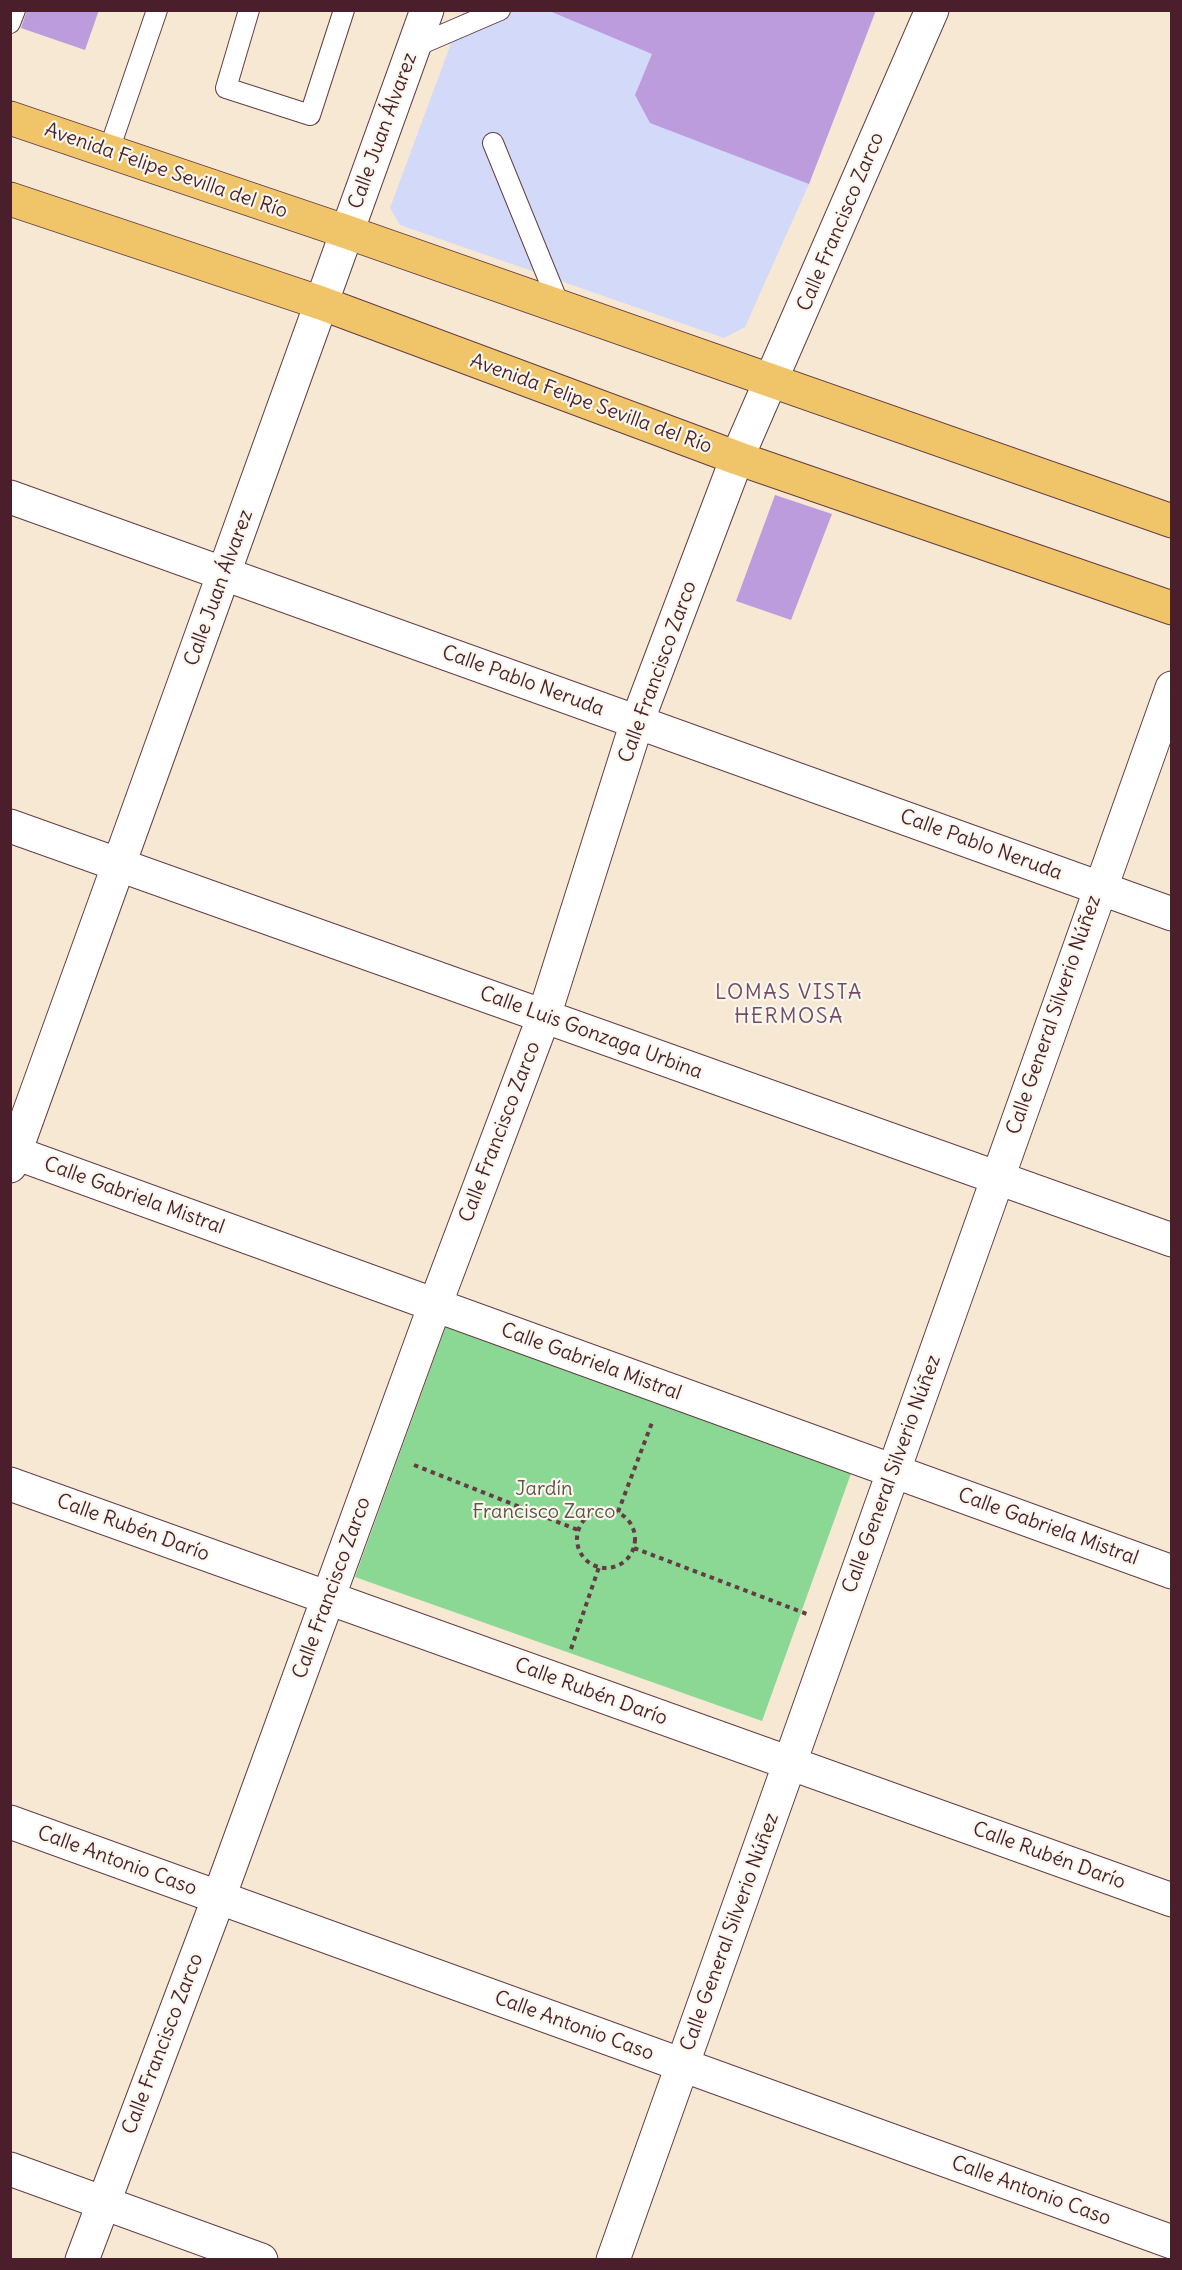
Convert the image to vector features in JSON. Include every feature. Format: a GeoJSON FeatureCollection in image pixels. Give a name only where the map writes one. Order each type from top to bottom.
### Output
{"type":"FeatureCollection","features":[{"type":"Feature","properties":{"kind":"main road","name":"Avenida Felipe Sevilla del Río"},"geometry":{"type":"LineString","coordinates":[[10,118],[347,232],[1172,521]]}},
{"type":"Feature","properties":{"kind":"main road","name":"Avenida Felipe Sevilla del Río"},"geometry":{"type":"LineString","coordinates":[[10,199],[321,303],[738,458],[1172,608]]}},
{"type":"Feature","properties":{"kind":"street","name":"Calle Juan Álvarez"},"geometry":{"type":"LineString","coordinates":[[12,1157],[427,10]]}},
{"type":"Feature","properties":{"kind":"street","name":"Calle Francisco Zarco"},"geometry":{"type":"LineString","coordinates":[[82,2259],[219,1898],[435,1305],[544,1016],[638,722],[738,458],[932,10]]}},
{"type":"Feature","properties":{"kind":"street","name":"Calle Pablo Neruda"},"geometry":{"type":"LineString","coordinates":[[10,497],[1172,914]]}},
{"type":"Feature","properties":{"kind":"street","name":"Calle General Silverio Núñez"},"geometry":{"type":"LineString","coordinates":[[613,2259],[1172,688]]}},
{"type":"Feature","properties":{"kind":"street","name":"Calle Luis Gonzaga Urbina"},"geometry":{"type":"LineString","coordinates":[[10,826],[1172,1240]]}},
{"type":"Feature","properties":{"kind":"street","name":"Calle Gabriela Mistral"},"geometry":{"type":"LineString","coordinates":[[12,1157],[435,1305],[1172,1572]]}},
{"type":"Feature","properties":{"kind":"street","name":"Calle Rubén Darío"},"geometry":{"type":"LineString","coordinates":[[10,1484],[1172,1900]]}},
{"type":"Feature","properties":{"kind":"street","name":"Calle Antonio Caso"},"geometry":{"type":"LineString","coordinates":[[10,1822],[1172,2242]]}},
{"type":"Feature","properties":{"kind":"street"},"geometry":{"type":"LineString","coordinates":[[10,2169],[261,2259]]}},
{"type":"Feature","properties":{"kind":"lane"},"geometry":{"type":"LineString","coordinates":[[10,23],[15,10]]}},
{"type":"Feature","properties":{"kind":"lane"},"geometry":{"type":"LineString","coordinates":[[108,153],[157,10]]}},
{"type":"Feature","properties":{"kind":"lane"},"geometry":{"type":"LineString","coordinates":[[249,10],[226,88],[310,115],[344,10]]}},
{"type":"Feature","properties":{"kind":"lane"},"geometry":{"type":"LineString","coordinates":[[414,46],[500,10]]}},
{"type":"Feature","properties":{"kind":"lane"},"geometry":{"type":"LineString","coordinates":[[493,143],[560,307]]}},
{"type":"Feature","properties":{"kind":"path"},"geometry":{"type":"LineString","coordinates":[[618,1512],[665,1388]]}},
{"type":"Feature","properties":{"kind":"path"},"geometry":{"type":"LineString","coordinates":[[381,1452],[578,1530]]}},
{"type":"Feature","properties":{"kind":"path"},"geometry":{"type":"LineString","coordinates":[[608,1510],[618,1512],[625,1516],[635,1530],[634,1548],[630,1556],[616,1567],[598,1567],[590,1564],[578,1549],[578,1530],[582,1521],[590,1514],[608,1510]]}},
{"type":"Feature","properties":{"kind":"path"},"geometry":{"type":"LineString","coordinates":[[634,1548],[838,1626]]}},
{"type":"Feature","properties":{"kind":"path"},"geometry":{"type":"LineString","coordinates":[[560,1681],[598,1567]]}},
{"type":"Feature","properties":{"kind":"shaded area"},"geometry":{"type":"Polygon","coordinates":[[[463,11],[876,11],[809,184],[745,327],[724,338],[400,225],[390,208],[463,11]]]}},
{"type":"Feature","properties":{"kind":"green space","name":"Jardín Francisco Zarco"},"geometry":{"type":"Polygon","coordinates":[[[447,1323],[853,1468],[762,1721],[355,1577],[447,1323]]]}},
{"type":"Feature","properties":{"kind":"building"},"geometry":{"type":"Polygon","coordinates":[[[27,10],[99,10],[85,50],[21,28],[27,10]]]}},
{"type":"Feature","properties":{"kind":"building"},"geometry":{"type":"Polygon","coordinates":[[[547,10],[876,10],[809,184],[650,123],[635,95],[652,54],[547,10]]]}},
{"type":"Feature","properties":{"kind":"building"},"geometry":{"type":"Polygon","coordinates":[[[775,495],[832,514],[791,620],[736,601],[775,495]]]}},
{"type":"Feature","properties":{"kind":"district","name":"LOMAS VISTA HERMOSA"},"geometry":{"type":"Point","coordinates":[789,1005]}}]}
